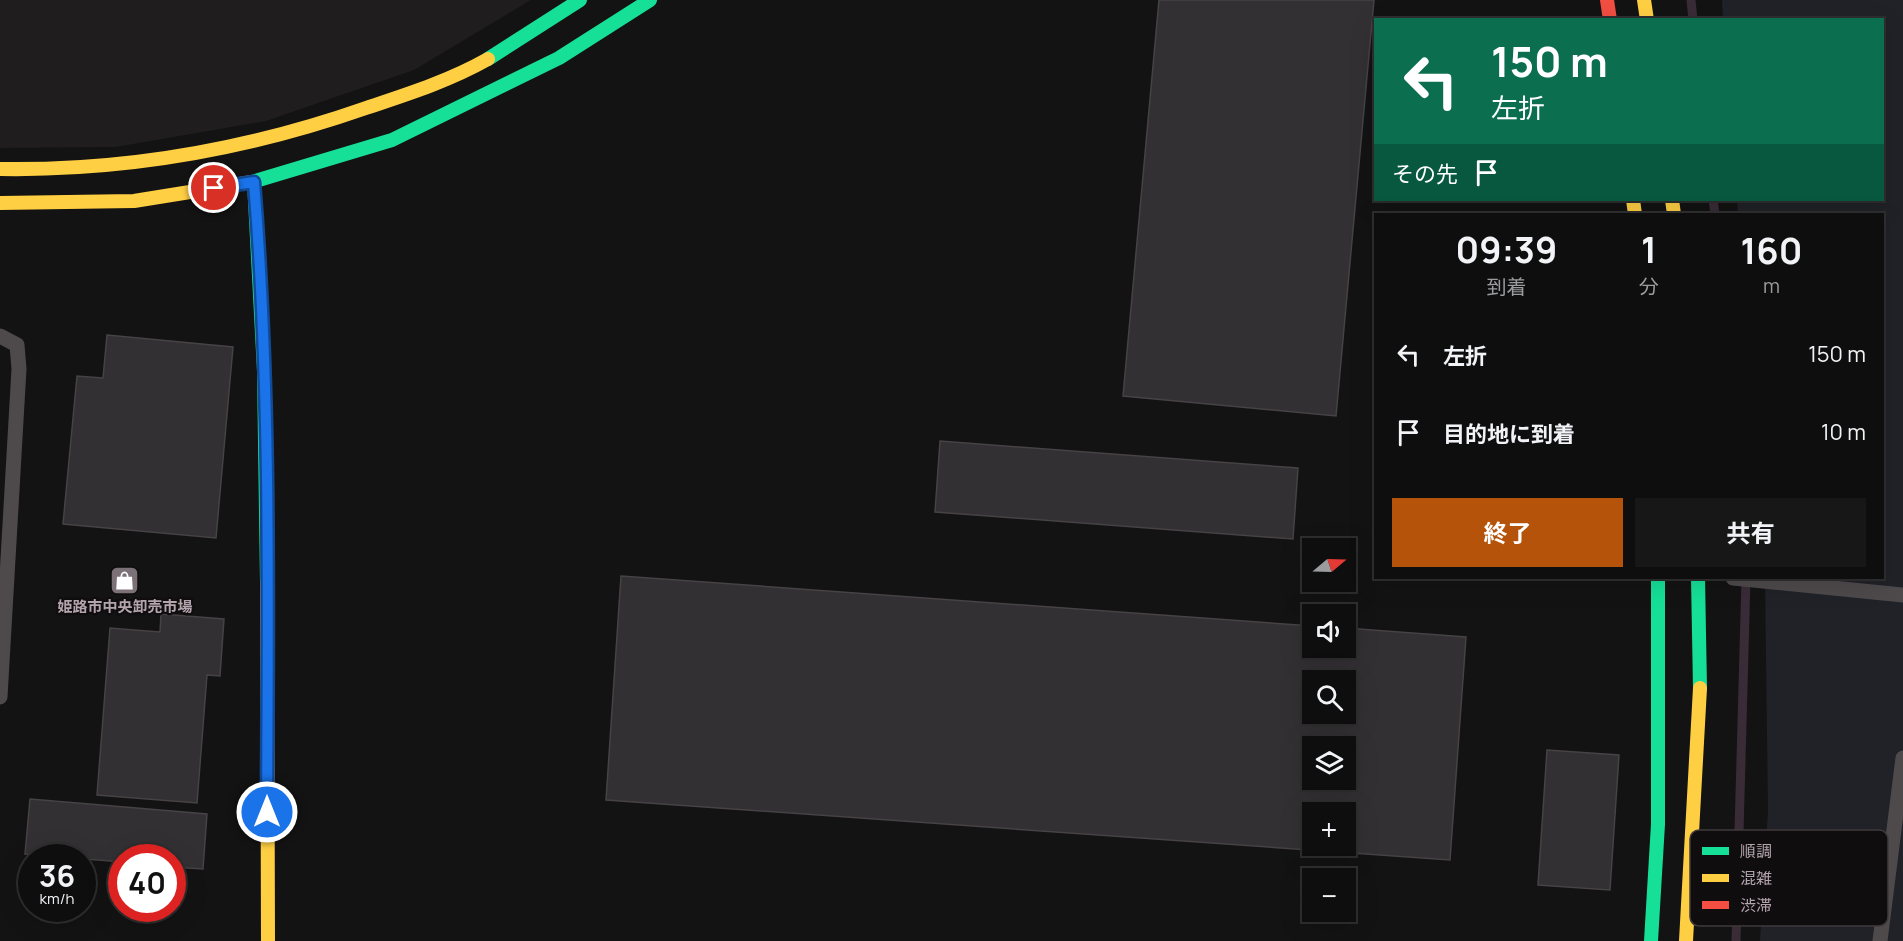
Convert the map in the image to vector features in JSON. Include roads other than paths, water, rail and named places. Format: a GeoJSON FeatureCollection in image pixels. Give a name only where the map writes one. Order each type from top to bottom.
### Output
{"type":"FeatureCollection","features":[{"type":"Feature","properties":{"kind":"street"},"geometry":{"type":"LineString","coordinates":[[0,169],[49,171],[166,161],[260,143],[337,119],[455,77],[580,0]]}},
{"type":"Feature","properties":{"kind":"street"},"geometry":{"type":"LineString","coordinates":[[0,203],[134,201],[254,182],[392,140],[559,58],[650,0]]}},
{"type":"Feature","properties":{"kind":"street"},"geometry":{"type":"LineString","coordinates":[[1607,0],[1610,18]]}},
{"type":"Feature","properties":{"kind":"street"},"geometry":{"type":"LineString","coordinates":[[1644,0],[1647,18]]}},
{"type":"Feature","properties":{"kind":"street"},"geometry":{"type":"LineString","coordinates":[[254,182],[260,258],[268,590],[268,941]]}},
{"type":"Feature","properties":{"kind":"street"},"geometry":{"type":"LineString","coordinates":[[1651,941],[1658,824],[1658,579]]}},
{"type":"Feature","properties":{"kind":"street"},"geometry":{"type":"LineString","coordinates":[[1693,830],[1700,706],[1698,579]]}},
{"type":"Feature","properties":{"kind":"street"},"geometry":{"type":"LineString","coordinates":[[1686,941],[1690,874]]}},
{"type":"Feature","properties":{"kind":"lane"},"geometry":{"type":"LineString","coordinates":[[0,336],[17,345],[19,369],[0,696]]}},
{"type":"Feature","properties":{"kind":"lane"},"geometry":{"type":"LineString","coordinates":[[1741,579],[1903,595]]}},
{"type":"Feature","properties":{"kind":"lane"},"geometry":{"type":"LineString","coordinates":[[1888,877],[1903,758]]}},
{"type":"Feature","properties":{"kind":"lane"},"geometry":{"type":"LineString","coordinates":[[1880,941],[1882,926]]}},
{"type":"Feature","properties":{"kind":"waterway"},"geometry":{"type":"LineString","coordinates":[[1691,0],[1693,18]]}},
{"type":"Feature","properties":{"kind":"waterway"},"geometry":{"type":"LineString","coordinates":[[1713,201],[1715,213]]}},
{"type":"Feature","properties":{"kind":"waterway"},"geometry":{"type":"LineString","coordinates":[[1739,830],[1746,579]]}},
{"type":"Feature","properties":{"kind":"waterway"},"geometry":{"type":"LineString","coordinates":[[1736,926],[1736,941]]}},
{"type":"Feature","properties":{"kind":"place","name":"姫路市中央卸売市場"},"geometry":{"type":"Point","coordinates":[125,580]}}]}
